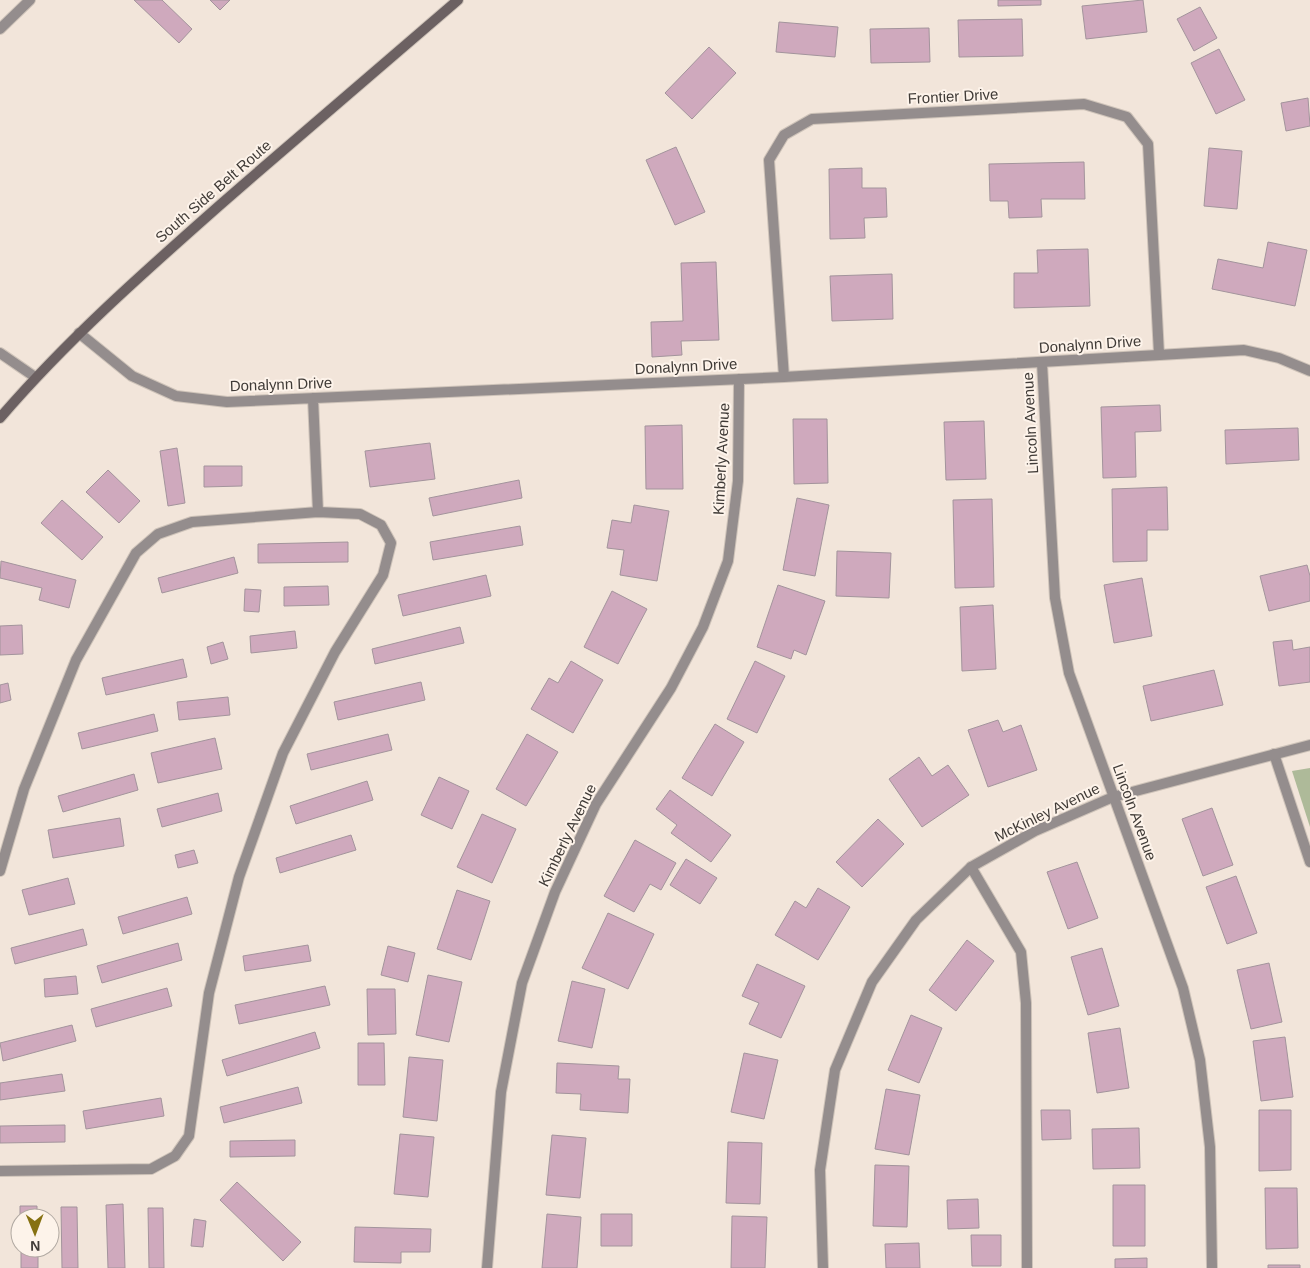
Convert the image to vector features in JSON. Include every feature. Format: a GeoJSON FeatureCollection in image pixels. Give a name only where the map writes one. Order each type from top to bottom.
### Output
{"type":"FeatureCollection","features":[{"type":"Feature","properties":{"kind":"main road","name":"South Side Belt Route"},"geometry":{"type":"LineString","coordinates":[[0,418],[35,377],[78,333],[158,259],[458,0]]}},
{"type":"Feature","properties":{"kind":"street"},"geometry":{"type":"LineString","coordinates":[[0,29],[30,0]]}},
{"type":"Feature","properties":{"kind":"street","name":"Frontier Drive"},"geometry":{"type":"LineString","coordinates":[[784,377],[770,160],[784,135],[812,119],[1084,104],[1127,117],[1148,144],[1159,354]]}},
{"type":"Feature","properties":{"kind":"street","name":"Donalynn Drive"},"geometry":{"type":"LineString","coordinates":[[78,333],[132,376],[176,396],[227,402],[784,377],[1244,350],[1279,358],[1310,371]]}},
{"type":"Feature","properties":{"kind":"street"},"geometry":{"type":"LineString","coordinates":[[0,352],[35,377]]}},
{"type":"Feature","properties":{"kind":"street","name":"Lincoln Avenue"},"geometry":{"type":"LineString","coordinates":[[1042,363],[1055,598],[1069,673],[1183,988],[1200,1060],[1210,1147],[1212,1268]]}},
{"type":"Feature","properties":{"kind":"street","name":"Kimberly Avenue"},"geometry":{"type":"LineString","coordinates":[[487,1268],[500,1092],[522,983],[555,892],[596,804],[671,688],[703,627],[728,562],[738,481],[739,379]]}},
{"type":"Feature","properties":{"kind":"street"},"geometry":{"type":"LineString","coordinates":[[313,398],[318,512]]}},
{"type":"Feature","properties":{"kind":"street"},"geometry":{"type":"LineString","coordinates":[[0,871],[24,789],[76,660],[136,553],[158,534],[192,522],[318,512],[360,514],[381,525],[391,543],[384,575],[335,652],[283,753],[239,877],[209,993],[189,1136],[175,1156],[152,1169],[0,1171]]}},
{"type":"Feature","properties":{"kind":"street","name":"McKinley Avenue"},"geometry":{"type":"LineString","coordinates":[[823,1268],[820,1170],[835,1070],[872,982],[916,920],[971,867],[1035,830],[1113,797],[1310,745]]}},
{"type":"Feature","properties":{"kind":"street"},"geometry":{"type":"LineString","coordinates":[[1274,754],[1310,862]]}},
{"type":"Feature","properties":{"kind":"street"},"geometry":{"type":"LineString","coordinates":[[971,867],[1021,952],[1026,1003],[1027,1268]]}},
{"type":"Feature","properties":{"kind":"green space"},"geometry":{"type":"Polygon","coordinates":[[[1310,768],[1310,827],[1292,771],[1310,768]]]}},
{"type":"Feature","properties":{"kind":"building"},"geometry":{"type":"Polygon","coordinates":[[[134,0],[162,0],[192,29],[179,43],[134,0]]]}},
{"type":"Feature","properties":{"kind":"building"},"geometry":{"type":"Polygon","coordinates":[[[210,0],[230,0],[220,10],[210,0]]]}},
{"type":"Feature","properties":{"kind":"building"},"geometry":{"type":"Polygon","coordinates":[[[998,0],[1041,0],[1041,5],[998,6],[998,0]]]}},
{"type":"Feature","properties":{"kind":"building"},"geometry":{"type":"Polygon","coordinates":[[[1143,0],[1147,32],[1086,39],[1082,6],[1143,0]]]}},
{"type":"Feature","properties":{"kind":"building"},"geometry":{"type":"Polygon","coordinates":[[[1200,7],[1217,38],[1194,51],[1177,19],[1200,7]]]}},
{"type":"Feature","properties":{"kind":"building"},"geometry":{"type":"Polygon","coordinates":[[[1022,19],[1023,56],[959,57],[958,20],[1022,19]]]}},
{"type":"Feature","properties":{"kind":"building"},"geometry":{"type":"Polygon","coordinates":[[[779,22],[838,27],[835,57],[776,52],[779,22]]]}},
{"type":"Feature","properties":{"kind":"building"},"geometry":{"type":"Polygon","coordinates":[[[929,28],[930,62],[871,63],[870,29],[929,28]]]}},
{"type":"Feature","properties":{"kind":"building"},"geometry":{"type":"Polygon","coordinates":[[[709,47],[736,73],[692,119],[665,93],[709,47]]]}},
{"type":"Feature","properties":{"kind":"building"},"geometry":{"type":"Polygon","coordinates":[[[1219,49],[1245,100],[1216,114],[1191,63],[1219,49]]]}},
{"type":"Feature","properties":{"kind":"building"},"geometry":{"type":"Polygon","coordinates":[[[1308,98],[1310,126],[1286,131],[1281,103],[1308,98]]]}},
{"type":"Feature","properties":{"kind":"building"},"geometry":{"type":"Polygon","coordinates":[[[676,147],[705,212],[675,225],[646,160],[676,147]]]}},
{"type":"Feature","properties":{"kind":"building"},"geometry":{"type":"Polygon","coordinates":[[[1209,148],[1242,151],[1237,209],[1204,206],[1209,148]]]}},
{"type":"Feature","properties":{"kind":"building"},"geometry":{"type":"Polygon","coordinates":[[[1084,162],[1085,199],[1041,199],[1042,217],[1009,218],[1008,201],[990,201],[989,164],[1084,162]]]}},
{"type":"Feature","properties":{"kind":"building"},"geometry":{"type":"Polygon","coordinates":[[[862,168],[862,188],[886,188],[887,217],[864,218],[865,238],[830,239],[829,169],[862,168]]]}},
{"type":"Feature","properties":{"kind":"building"},"geometry":{"type":"Polygon","coordinates":[[[1268,242],[1307,250],[1295,306],[1212,289],[1218,259],[1263,268],[1268,242]]]}},
{"type":"Feature","properties":{"kind":"building"},"geometry":{"type":"Polygon","coordinates":[[[1088,249],[1090,306],[1014,308],[1014,273],[1038,273],[1037,250],[1088,249]]]}},
{"type":"Feature","properties":{"kind":"building"},"geometry":{"type":"Polygon","coordinates":[[[716,262],[719,340],[681,341],[682,355],[652,357],[651,322],[683,321],[681,263],[716,262]]]}},
{"type":"Feature","properties":{"kind":"building"},"geometry":{"type":"Polygon","coordinates":[[[892,274],[893,319],[832,321],[830,276],[892,274]]]}},
{"type":"Feature","properties":{"kind":"building"},"geometry":{"type":"Polygon","coordinates":[[[1160,405],[1161,431],[1135,432],[1136,477],[1103,478],[1101,407],[1160,405]]]}},
{"type":"Feature","properties":{"kind":"building"},"geometry":{"type":"Polygon","coordinates":[[[793,419],[827,419],[828,483],[794,484],[793,419]]]}},
{"type":"Feature","properties":{"kind":"building"},"geometry":{"type":"Polygon","coordinates":[[[984,421],[986,479],[946,480],[944,422],[984,421]]]}},
{"type":"Feature","properties":{"kind":"building"},"geometry":{"type":"Polygon","coordinates":[[[682,425],[683,489],[646,489],[645,426],[682,425]]]}},
{"type":"Feature","properties":{"kind":"building"},"geometry":{"type":"Polygon","coordinates":[[[1298,428],[1299,460],[1226,464],[1225,430],[1298,428]]]}},
{"type":"Feature","properties":{"kind":"building"},"geometry":{"type":"Polygon","coordinates":[[[430,443],[435,479],[370,487],[365,451],[430,443]]]}},
{"type":"Feature","properties":{"kind":"building"},"geometry":{"type":"Polygon","coordinates":[[[177,448],[185,503],[168,506],[160,451],[177,448]]]}},
{"type":"Feature","properties":{"kind":"building"},"geometry":{"type":"Polygon","coordinates":[[[204,466],[242,466],[242,486],[204,487],[204,466]]]}},
{"type":"Feature","properties":{"kind":"building"},"geometry":{"type":"Polygon","coordinates":[[[108,470],[140,501],[119,523],[86,492],[108,470]]]}},
{"type":"Feature","properties":{"kind":"building"},"geometry":{"type":"Polygon","coordinates":[[[519,480],[522,498],[433,516],[429,498],[519,480]]]}},
{"type":"Feature","properties":{"kind":"building"},"geometry":{"type":"Polygon","coordinates":[[[1167,487],[1168,530],[1147,530],[1147,561],[1113,562],[1112,489],[1167,487]]]}},
{"type":"Feature","properties":{"kind":"building"},"geometry":{"type":"Polygon","coordinates":[[[797,498],[829,505],[815,576],[783,570],[797,498]]]}},
{"type":"Feature","properties":{"kind":"building"},"geometry":{"type":"Polygon","coordinates":[[[992,499],[994,587],[955,588],[953,500],[992,499]]]}},
{"type":"Feature","properties":{"kind":"building"},"geometry":{"type":"Polygon","coordinates":[[[62,500],[103,537],[82,560],[41,523],[62,500]]]}},
{"type":"Feature","properties":{"kind":"building"},"geometry":{"type":"Polygon","coordinates":[[[634,505],[669,511],[657,581],[620,575],[624,550],[607,548],[612,520],[631,523],[634,505]]]}},
{"type":"Feature","properties":{"kind":"building"},"geometry":{"type":"Polygon","coordinates":[[[520,526],[523,545],[433,560],[430,542],[520,526]]]}},
{"type":"Feature","properties":{"kind":"building"},"geometry":{"type":"Polygon","coordinates":[[[348,542],[348,562],[258,563],[258,544],[348,542]]]}},
{"type":"Feature","properties":{"kind":"building"},"geometry":{"type":"Polygon","coordinates":[[[837,551],[891,553],[889,598],[836,596],[837,551]]]}},
{"type":"Feature","properties":{"kind":"building"},"geometry":{"type":"Polygon","coordinates":[[[234,557],[238,573],[162,593],[158,578],[234,557]]]}},
{"type":"Feature","properties":{"kind":"building"},"geometry":{"type":"Polygon","coordinates":[[[1,561],[76,580],[69,608],[39,600],[42,588],[0,578],[1,561]]]}},
{"type":"Feature","properties":{"kind":"building"},"geometry":{"type":"Polygon","coordinates":[[[1307,565],[1310,576],[1310,601],[1269,611],[1260,576],[1307,565]]]}},
{"type":"Feature","properties":{"kind":"building"},"geometry":{"type":"Polygon","coordinates":[[[486,575],[491,596],[403,616],[398,595],[486,575]]]}},
{"type":"Feature","properties":{"kind":"building"},"geometry":{"type":"Polygon","coordinates":[[[1142,578],[1152,636],[1114,643],[1104,585],[1142,578]]]}},
{"type":"Feature","properties":{"kind":"building"},"geometry":{"type":"Polygon","coordinates":[[[778,585],[825,601],[806,655],[794,650],[791,659],[757,647],[778,585]]]}},
{"type":"Feature","properties":{"kind":"building"},"geometry":{"type":"Polygon","coordinates":[[[328,586],[329,605],[284,606],[284,587],[328,586]]]}},
{"type":"Feature","properties":{"kind":"building"},"geometry":{"type":"Polygon","coordinates":[[[245,589],[261,590],[259,612],[244,611],[245,589]]]}},
{"type":"Feature","properties":{"kind":"building"},"geometry":{"type":"Polygon","coordinates":[[[612,591],[647,609],[618,664],[584,647],[612,591]]]}},
{"type":"Feature","properties":{"kind":"building"},"geometry":{"type":"Polygon","coordinates":[[[993,605],[996,669],[962,671],[960,607],[993,605]]]}},
{"type":"Feature","properties":{"kind":"building"},"geometry":{"type":"Polygon","coordinates":[[[22,625],[23,654],[0,655],[0,626],[22,625]]]}},
{"type":"Feature","properties":{"kind":"building"},"geometry":{"type":"Polygon","coordinates":[[[460,627],[464,643],[375,664],[372,649],[460,627]]]}},
{"type":"Feature","properties":{"kind":"building"},"geometry":{"type":"Polygon","coordinates":[[[295,631],[297,648],[251,653],[250,636],[295,631]]]}},
{"type":"Feature","properties":{"kind":"building"},"geometry":{"type":"Polygon","coordinates":[[[1292,640],[1293,650],[1310,647],[1310,682],[1279,686],[1273,642],[1292,640]]]}},
{"type":"Feature","properties":{"kind":"building"},"geometry":{"type":"Polygon","coordinates":[[[223,642],[228,659],[211,664],[207,647],[223,642]]]}},
{"type":"Feature","properties":{"kind":"building"},"geometry":{"type":"Polygon","coordinates":[[[183,659],[187,677],[106,695],[102,678],[183,659]]]}},
{"type":"Feature","properties":{"kind":"building"},"geometry":{"type":"Polygon","coordinates":[[[571,661],[603,680],[573,733],[531,709],[549,678],[558,683],[571,661]]]}},
{"type":"Feature","properties":{"kind":"building"},"geometry":{"type":"Polygon","coordinates":[[[755,661],[785,676],[757,733],[727,719],[755,661]]]}},
{"type":"Feature","properties":{"kind":"building"},"geometry":{"type":"Polygon","coordinates":[[[1214,670],[1223,705],[1151,721],[1143,686],[1214,670]]]}},
{"type":"Feature","properties":{"kind":"building"},"geometry":{"type":"Polygon","coordinates":[[[421,682],[425,700],[338,720],[334,702],[421,682]]]}},
{"type":"Feature","properties":{"kind":"building"},"geometry":{"type":"Polygon","coordinates":[[[8,683],[11,700],[0,703],[0,685],[8,683]]]}},
{"type":"Feature","properties":{"kind":"building"},"geometry":{"type":"Polygon","coordinates":[[[228,697],[230,715],[179,720],[177,702],[228,697]]]}},
{"type":"Feature","properties":{"kind":"building"},"geometry":{"type":"Polygon","coordinates":[[[154,714],[158,731],[82,749],[78,733],[154,714]]]}},
{"type":"Feature","properties":{"kind":"building"},"geometry":{"type":"Polygon","coordinates":[[[998,720],[1003,732],[1021,725],[1037,770],[988,787],[968,730],[998,720]]]}},
{"type":"Feature","properties":{"kind":"building"},"geometry":{"type":"Polygon","coordinates":[[[715,724],[744,742],[712,796],[682,778],[715,724]]]}},
{"type":"Feature","properties":{"kind":"building"},"geometry":{"type":"Polygon","coordinates":[[[388,734],[392,750],[311,770],[307,754],[388,734]]]}},
{"type":"Feature","properties":{"kind":"building"},"geometry":{"type":"Polygon","coordinates":[[[527,734],[558,752],[526,806],[496,789],[527,734]]]}},
{"type":"Feature","properties":{"kind":"building"},"geometry":{"type":"Polygon","coordinates":[[[215,738],[222,769],[158,783],[151,753],[215,738]]]}},
{"type":"Feature","properties":{"kind":"building"},"geometry":{"type":"Polygon","coordinates":[[[919,757],[932,776],[948,765],[969,795],[922,827],[889,779],[919,757]]]}},
{"type":"Feature","properties":{"kind":"building"},"geometry":{"type":"Polygon","coordinates":[[[134,774],[138,790],[63,812],[58,796],[134,774]]]}},
{"type":"Feature","properties":{"kind":"building"},"geometry":{"type":"Polygon","coordinates":[[[439,777],[469,791],[452,829],[421,815],[439,777]]]}},
{"type":"Feature","properties":{"kind":"building"},"geometry":{"type":"Polygon","coordinates":[[[367,781],[373,800],[296,824],[290,806],[367,781]]]}},
{"type":"Feature","properties":{"kind":"building"},"geometry":{"type":"Polygon","coordinates":[[[670,790],[731,835],[711,862],[671,833],[677,825],[656,809],[670,790]]]}},
{"type":"Feature","properties":{"kind":"building"},"geometry":{"type":"Polygon","coordinates":[[[218,793],[222,811],[162,827],[157,809],[218,793]]]}},
{"type":"Feature","properties":{"kind":"building"},"geometry":{"type":"Polygon","coordinates":[[[1212,808],[1233,865],[1203,876],[1182,819],[1212,808]]]}},
{"type":"Feature","properties":{"kind":"building"},"geometry":{"type":"Polygon","coordinates":[[[482,814],[516,829],[492,883],[457,867],[482,814]]]}},
{"type":"Feature","properties":{"kind":"building"},"geometry":{"type":"Polygon","coordinates":[[[120,818],[124,846],[53,858],[48,830],[120,818]]]}},
{"type":"Feature","properties":{"kind":"building"},"geometry":{"type":"Polygon","coordinates":[[[878,819],[904,844],[862,887],[836,862],[878,819]]]}},
{"type":"Feature","properties":{"kind":"building"},"geometry":{"type":"Polygon","coordinates":[[[351,835],[356,850],[280,873],[276,858],[351,835]]]}},
{"type":"Feature","properties":{"kind":"building"},"geometry":{"type":"Polygon","coordinates":[[[635,840],[676,863],[661,890],[650,884],[634,912],[604,896],[635,840]]]}},
{"type":"Feature","properties":{"kind":"building"},"geometry":{"type":"Polygon","coordinates":[[[194,850],[198,863],[178,868],[175,855],[194,850]]]}},
{"type":"Feature","properties":{"kind":"building"},"geometry":{"type":"Polygon","coordinates":[[[686,859],[717,878],[700,904],[670,885],[686,859]]]}},
{"type":"Feature","properties":{"kind":"building"},"geometry":{"type":"Polygon","coordinates":[[[1077,862],[1098,918],[1068,929],[1047,872],[1077,862]]]}},
{"type":"Feature","properties":{"kind":"building"},"geometry":{"type":"Polygon","coordinates":[[[1236,876],[1257,933],[1227,944],[1206,887],[1236,876]]]}},
{"type":"Feature","properties":{"kind":"building"},"geometry":{"type":"Polygon","coordinates":[[[68,878],[75,904],[29,915],[22,890],[68,878]]]}},
{"type":"Feature","properties":{"kind":"building"},"geometry":{"type":"Polygon","coordinates":[[[818,888],[850,907],[818,960],[775,935],[795,901],[806,908],[818,888]]]}},
{"type":"Feature","properties":{"kind":"building"},"geometry":{"type":"Polygon","coordinates":[[[457,890],[490,901],[471,960],[437,949],[457,890]]]}},
{"type":"Feature","properties":{"kind":"building"},"geometry":{"type":"Polygon","coordinates":[[[187,897],[192,914],[123,934],[118,917],[187,897]]]}},
{"type":"Feature","properties":{"kind":"building"},"geometry":{"type":"Polygon","coordinates":[[[608,913],[654,934],[628,989],[582,968],[608,913]]]}},
{"type":"Feature","properties":{"kind":"building"},"geometry":{"type":"Polygon","coordinates":[[[83,929],[87,945],[15,964],[11,948],[83,929]]]}},
{"type":"Feature","properties":{"kind":"building"},"geometry":{"type":"Polygon","coordinates":[[[967,940],[994,961],[956,1011],[929,990],[967,940]]]}},
{"type":"Feature","properties":{"kind":"building"},"geometry":{"type":"Polygon","coordinates":[[[178,943],[182,960],[102,983],[97,966],[178,943]]]}},
{"type":"Feature","properties":{"kind":"building"},"geometry":{"type":"Polygon","coordinates":[[[308,945],[311,961],[245,971],[243,956],[308,945]]]}},
{"type":"Feature","properties":{"kind":"building"},"geometry":{"type":"Polygon","coordinates":[[[388,946],[415,953],[408,982],[381,975],[388,946]]]}},
{"type":"Feature","properties":{"kind":"building"},"geometry":{"type":"Polygon","coordinates":[[[1102,948],[1119,1006],[1088,1015],[1071,957],[1102,948]]]}},
{"type":"Feature","properties":{"kind":"building"},"geometry":{"type":"Polygon","coordinates":[[[1269,963],[1282,1022],[1251,1029],[1237,970],[1269,963]]]}},
{"type":"Feature","properties":{"kind":"building"},"geometry":{"type":"Polygon","coordinates":[[[757,964],[805,986],[781,1038],[749,1024],[759,1003],[742,996],[757,964]]]}},
{"type":"Feature","properties":{"kind":"building"},"geometry":{"type":"Polygon","coordinates":[[[428,975],[462,982],[449,1042],[416,1035],[428,975]]]}},
{"type":"Feature","properties":{"kind":"building"},"geometry":{"type":"Polygon","coordinates":[[[76,976],[78,994],[45,997],[44,979],[76,976]]]}},
{"type":"Feature","properties":{"kind":"building"},"geometry":{"type":"Polygon","coordinates":[[[572,981],[605,989],[592,1048],[558,1041],[572,981]]]}},
{"type":"Feature","properties":{"kind":"building"},"geometry":{"type":"Polygon","coordinates":[[[325,986],[330,1005],[239,1024],[235,1005],[325,986]]]}},
{"type":"Feature","properties":{"kind":"building"},"geometry":{"type":"Polygon","coordinates":[[[167,988],[172,1006],[96,1027],[91,1009],[167,988]]]}},
{"type":"Feature","properties":{"kind":"building"},"geometry":{"type":"Polygon","coordinates":[[[367,989],[395,989],[396,1034],[368,1035],[367,989]]]}},
{"type":"Feature","properties":{"kind":"building"},"geometry":{"type":"Polygon","coordinates":[[[911,1015],[942,1028],[919,1083],[888,1070],[911,1015]]]}},
{"type":"Feature","properties":{"kind":"building"},"geometry":{"type":"Polygon","coordinates":[[[72,1025],[76,1041],[3,1061],[0,1043],[72,1025]]]}},
{"type":"Feature","properties":{"kind":"building"},"geometry":{"type":"Polygon","coordinates":[[[1120,1028],[1129,1088],[1097,1093],[1088,1033],[1120,1028]]]}},
{"type":"Feature","properties":{"kind":"building"},"geometry":{"type":"Polygon","coordinates":[[[315,1032],[320,1048],[227,1076],[222,1060],[315,1032]]]}},
{"type":"Feature","properties":{"kind":"building"},"geometry":{"type":"Polygon","coordinates":[[[1285,1037],[1293,1097],[1261,1101],[1253,1041],[1285,1037]]]}},
{"type":"Feature","properties":{"kind":"building"},"geometry":{"type":"Polygon","coordinates":[[[358,1043],[384,1043],[385,1085],[358,1085],[358,1043]]]}},
{"type":"Feature","properties":{"kind":"building"},"geometry":{"type":"Polygon","coordinates":[[[744,1053],[778,1060],[764,1119],[731,1112],[744,1053]]]}},
{"type":"Feature","properties":{"kind":"building"},"geometry":{"type":"Polygon","coordinates":[[[409,1057],[443,1060],[437,1121],[403,1117],[409,1057]]]}},
{"type":"Feature","properties":{"kind":"building"},"geometry":{"type":"Polygon","coordinates":[[[557,1063],[619,1066],[618,1079],[630,1079],[628,1113],[580,1110],[581,1094],[556,1093],[557,1063]]]}},
{"type":"Feature","properties":{"kind":"building"},"geometry":{"type":"Polygon","coordinates":[[[62,1074],[65,1091],[0,1100],[0,1083],[62,1074]]]}},
{"type":"Feature","properties":{"kind":"building"},"geometry":{"type":"Polygon","coordinates":[[[298,1087],[302,1103],[224,1123],[220,1107],[298,1087]]]}},
{"type":"Feature","properties":{"kind":"building"},"geometry":{"type":"Polygon","coordinates":[[[886,1089],[920,1095],[909,1155],[875,1149],[886,1089]]]}},
{"type":"Feature","properties":{"kind":"building"},"geometry":{"type":"Polygon","coordinates":[[[161,1098],[164,1116],[86,1129],[83,1111],[161,1098]]]}},
{"type":"Feature","properties":{"kind":"building"},"geometry":{"type":"Polygon","coordinates":[[[1041,1110],[1070,1110],[1071,1139],[1042,1140],[1041,1110]]]}},
{"type":"Feature","properties":{"kind":"building"},"geometry":{"type":"Polygon","coordinates":[[[1259,1110],[1291,1110],[1291,1170],[1259,1171],[1259,1110]]]}},
{"type":"Feature","properties":{"kind":"building"},"geometry":{"type":"Polygon","coordinates":[[[65,1125],[65,1142],[0,1143],[0,1126],[65,1125]]]}},
{"type":"Feature","properties":{"kind":"building"},"geometry":{"type":"Polygon","coordinates":[[[1139,1128],[1140,1168],[1093,1169],[1092,1129],[1139,1128]]]}},
{"type":"Feature","properties":{"kind":"building"},"geometry":{"type":"Polygon","coordinates":[[[400,1134],[434,1137],[428,1197],[394,1194],[400,1134]]]}},
{"type":"Feature","properties":{"kind":"building"},"geometry":{"type":"Polygon","coordinates":[[[552,1135],[586,1138],[580,1198],[546,1195],[552,1135]]]}},
{"type":"Feature","properties":{"kind":"building"},"geometry":{"type":"Polygon","coordinates":[[[295,1140],[295,1156],[230,1157],[230,1141],[295,1140]]]}},
{"type":"Feature","properties":{"kind":"building"},"geometry":{"type":"Polygon","coordinates":[[[728,1142],[762,1143],[760,1204],[726,1203],[728,1142]]]}},
{"type":"Feature","properties":{"kind":"building"},"geometry":{"type":"Polygon","coordinates":[[[875,1165],[909,1166],[907,1227],[873,1226],[875,1165]]]}},
{"type":"Feature","properties":{"kind":"building"},"geometry":{"type":"Polygon","coordinates":[[[237,1182],[301,1242],[283,1261],[220,1200],[237,1182]]]}},
{"type":"Feature","properties":{"kind":"building"},"geometry":{"type":"Polygon","coordinates":[[[1113,1185],[1145,1185],[1145,1246],[1113,1246],[1113,1185]]]}},
{"type":"Feature","properties":{"kind":"building"},"geometry":{"type":"Polygon","coordinates":[[[1265,1188],[1297,1188],[1298,1248],[1266,1249],[1265,1188]]]}},
{"type":"Feature","properties":{"kind":"building"},"geometry":{"type":"Polygon","coordinates":[[[978,1199],[979,1228],[948,1229],[947,1200],[978,1199]]]}},
{"type":"Feature","properties":{"kind":"building"},"geometry":{"type":"Polygon","coordinates":[[[123,1204],[125,1268],[108,1268],[106,1205],[123,1204]]]}},
{"type":"Feature","properties":{"kind":"building"},"geometry":{"type":"Polygon","coordinates":[[[20,1206],[37,1206],[37,1208],[20,1208],[20,1206]]]}},
{"type":"Feature","properties":{"kind":"building"},"geometry":{"type":"Polygon","coordinates":[[[61,1207],[77,1207],[78,1268],[62,1268],[61,1207]]]}},
{"type":"Feature","properties":{"kind":"building"},"geometry":{"type":"Polygon","coordinates":[[[148,1208],[163,1208],[164,1268],[149,1268],[148,1208]]]}},
{"type":"Feature","properties":{"kind":"building"},"geometry":{"type":"Polygon","coordinates":[[[547,1214],[581,1217],[577,1268],[542,1268],[547,1214]]]}},
{"type":"Feature","properties":{"kind":"building"},"geometry":{"type":"Polygon","coordinates":[[[601,1214],[632,1214],[632,1246],[601,1246],[601,1214]]]}},
{"type":"Feature","properties":{"kind":"building"},"geometry":{"type":"Polygon","coordinates":[[[732,1216],[767,1217],[765,1268],[731,1268],[732,1216]]]}},
{"type":"Feature","properties":{"kind":"building"},"geometry":{"type":"Polygon","coordinates":[[[194,1219],[206,1221],[203,1247],[191,1246],[194,1219]]]}},
{"type":"Feature","properties":{"kind":"building"},"geometry":{"type":"Polygon","coordinates":[[[355,1227],[431,1229],[430,1252],[401,1252],[401,1263],[354,1262],[355,1227]]]}},
{"type":"Feature","properties":{"kind":"building"},"geometry":{"type":"Polygon","coordinates":[[[971,1235],[1001,1235],[1001,1266],[972,1266],[971,1235]]]}},
{"type":"Feature","properties":{"kind":"building"},"geometry":{"type":"Polygon","coordinates":[[[919,1243],[920,1268],[886,1268],[885,1244],[919,1243]]]}},
{"type":"Feature","properties":{"kind":"building"},"geometry":{"type":"Polygon","coordinates":[[[21,1258],[38,1258],[38,1268],[21,1268],[21,1258]]]}},
{"type":"Feature","properties":{"kind":"building"},"geometry":{"type":"Polygon","coordinates":[[[1147,1258],[1147,1268],[1115,1268],[1115,1259],[1147,1258]]]}},
{"type":"Feature","properties":{"kind":"building"},"geometry":{"type":"Polygon","coordinates":[[[1268,1265],[1300,1265],[1300,1268],[1268,1268],[1268,1265]]]}}]}
